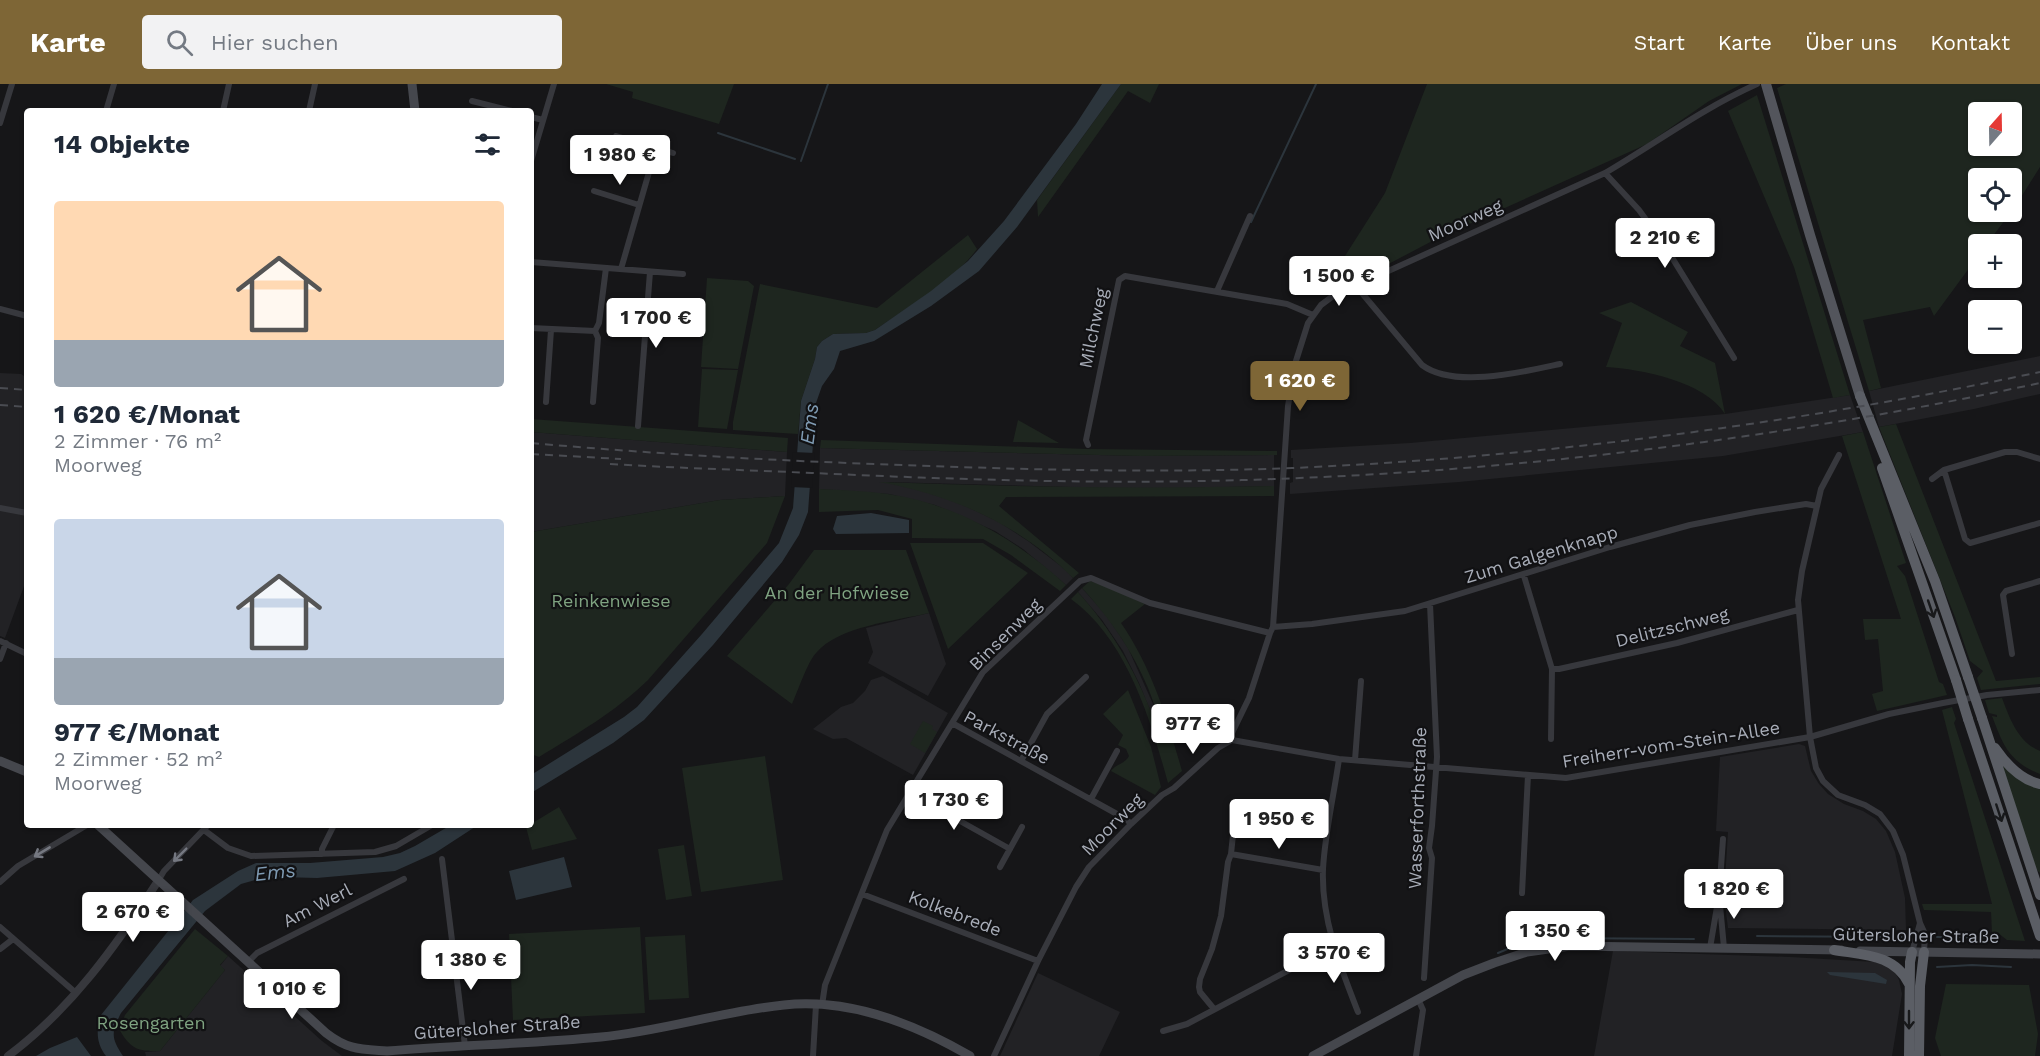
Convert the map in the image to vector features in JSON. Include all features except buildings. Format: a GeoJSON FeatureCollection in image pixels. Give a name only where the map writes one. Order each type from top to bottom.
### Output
{"type":"FeatureCollection","features":[{"type":"Feature","properties":{"kind":"highway"},"geometry":{"type":"LineString","coordinates":[[1860,396],[1935,581],[2040,895]]}},
{"type":"Feature","properties":{"kind":"highway"},"geometry":{"type":"LineString","coordinates":[[1860,396],[2040,936]]}},
{"type":"Feature","properties":{"kind":"highway"},"geometry":{"type":"LineString","coordinates":[[1982,718],[2005,764],[2021,776],[2040,783]]}},
{"type":"Feature","properties":{"kind":"highway"},"geometry":{"type":"LineString","coordinates":[[1834,950],[1893,963],[1900,969],[1909,984]]}},
{"type":"Feature","properties":{"kind":"highway"},"geometry":{"type":"LineString","coordinates":[[1909,1056],[1909,984],[1912,952]]}},
{"type":"Feature","properties":{"kind":"highway"},"geometry":{"type":"LineString","coordinates":[[1919,1056],[1920,986],[1924,952]]}},
{"type":"Feature","properties":{"kind":"main road"},"geometry":{"type":"LineString","coordinates":[[412,84],[415,108]]}},
{"type":"Feature","properties":{"kind":"main road"},"geometry":{"type":"LineString","coordinates":[[1766,84],[1860,396]]}},
{"type":"Feature","properties":{"kind":"main road"},"geometry":{"type":"LineString","coordinates":[[0,761],[24,771]]}},
{"type":"Feature","properties":{"kind":"main road","name":"Gütersloher Straße"},"geometry":{"type":"LineString","coordinates":[[101,828],[326,1033],[357,1053],[600,1037],[657,1030],[786,1005],[819,1005],[850,1009],[909,1025],[947,1042],[970,1056]]}},
{"type":"Feature","properties":{"kind":"main road","name":"Gütersloher Straße"},"geometry":{"type":"LineString","coordinates":[[1313,1056],[1463,975],[1527,952],[1570,946],[2040,954]]}},
{"type":"Feature","properties":{"kind":"street"},"geometry":{"type":"LineString","coordinates":[[0,123],[12,84]]}},
{"type":"Feature","properties":{"kind":"street"},"geometry":{"type":"LineString","coordinates":[[107,108],[114,84]]}},
{"type":"Feature","properties":{"kind":"street"},"geometry":{"type":"LineString","coordinates":[[224,108],[229,84]]}},
{"type":"Feature","properties":{"kind":"street"},"geometry":{"type":"LineString","coordinates":[[310,108],[315,84]]}},
{"type":"Feature","properties":{"kind":"street"},"geometry":{"type":"LineString","coordinates":[[534,151],[555,84]]}},
{"type":"Feature","properties":{"kind":"street","name":"Moorweg"},"geometry":{"type":"LineString","coordinates":[[994,1056],[1038,961],[1079,881],[1089,867],[1162,795],[1174,788],[1218,748],[1232,740],[1232,733],[1249,699],[1271,630],[1288,406],[1295,364],[1303,334],[1312,315],[1333,296],[1605,173],[1647,149],[1699,114],[1757,84]]}},
{"type":"Feature","properties":{"kind":"street"},"geometry":{"type":"LineString","coordinates":[[472,101],[501,108]]}},
{"type":"Feature","properties":{"kind":"street"},"geometry":{"type":"LineString","coordinates":[[534,118],[543,120]]}},
{"type":"Feature","properties":{"kind":"street"},"geometry":{"type":"LineString","coordinates":[[616,136],[673,153]]}},
{"type":"Feature","properties":{"kind":"street"},"geometry":{"type":"LineString","coordinates":[[621,269],[656,148]]}},
{"type":"Feature","properties":{"kind":"street"},"geometry":{"type":"LineString","coordinates":[[1605,173],[1639,210],[1663,243],[1734,357]]}},
{"type":"Feature","properties":{"kind":"street"},"geometry":{"type":"LineString","coordinates":[[594,191],[639,205]]}},
{"type":"Feature","properties":{"kind":"street"},"geometry":{"type":"LineString","coordinates":[[1217,291],[1250,216]]}},
{"type":"Feature","properties":{"kind":"street"},"geometry":{"type":"LineString","coordinates":[[534,262],[683,274]]}},
{"type":"Feature","properties":{"kind":"street"},"geometry":{"type":"LineString","coordinates":[[593,402],[598,338],[595,331],[599,323],[606,268]]}},
{"type":"Feature","properties":{"kind":"street"},"geometry":{"type":"LineString","coordinates":[[638,426],[650,272]]}},
{"type":"Feature","properties":{"kind":"street","name":"Milchweg"},"geometry":{"type":"LineString","coordinates":[[1088,445],[1086,440],[1119,280],[1125,276],[1287,304],[1312,315]]}},
{"type":"Feature","properties":{"kind":"street"},"geometry":{"type":"LineString","coordinates":[[1356,286],[1422,365],[1430,371],[1443,375],[1496,375],[1560,364]]}},
{"type":"Feature","properties":{"kind":"street"},"geometry":{"type":"LineString","coordinates":[[0,309],[24,315]]}},
{"type":"Feature","properties":{"kind":"street"},"geometry":{"type":"LineString","coordinates":[[534,328],[595,331]]}},
{"type":"Feature","properties":{"kind":"street"},"geometry":{"type":"LineString","coordinates":[[546,402],[551,330]]}},
{"type":"Feature","properties":{"kind":"street"},"geometry":{"type":"LineString","coordinates":[[1932,478],[1944,470],[2005,452],[2017,452],[2040,459]]}},
{"type":"Feature","properties":{"kind":"street"},"geometry":{"type":"LineString","coordinates":[[1839,455],[1821,489],[1802,571],[1798,610],[1810,737],[1816,768],[1823,781],[1838,795],[1866,805],[1880,814],[1893,831],[1904,855],[1924,934],[1924,952]]}},
{"type":"Feature","properties":{"kind":"street"},"geometry":{"type":"LineString","coordinates":[[1944,470],[1965,540],[1970,543],[2040,523]]}},
{"type":"Feature","properties":{"kind":"street","name":"Zum Galgenknapp"},"geometry":{"type":"LineString","coordinates":[[1271,630],[1404,611],[1524,576],[1610,547],[1690,525],[1806,504],[1817,507]]}},
{"type":"Feature","properties":{"kind":"street"},"geometry":{"type":"LineString","coordinates":[[0,508],[24,512]]}},
{"type":"Feature","properties":{"kind":"street"},"geometry":{"type":"LineString","coordinates":[[1524,576],[1552,669],[1551,739]]}},
{"type":"Feature","properties":{"kind":"street","name":"Binsenweg"},"geometry":{"type":"LineString","coordinates":[[952,723],[983,672],[1080,581],[1091,578],[1150,603],[1271,630]]}},
{"type":"Feature","properties":{"kind":"street"},"geometry":{"type":"LineString","coordinates":[[2012,654],[2003,595],[2006,591],[2040,581]]}},
{"type":"Feature","properties":{"kind":"street","name":"Wasserforthstraße"},"geometry":{"type":"LineString","coordinates":[[1424,978],[1432,858],[1428,848],[1436,767],[1430,604]]}},
{"type":"Feature","properties":{"kind":"street","name":"Delitzschweg"},"geometry":{"type":"LineString","coordinates":[[1552,669],[1677,643],[1798,610]]}},
{"type":"Feature","properties":{"kind":"street"},"geometry":{"type":"LineString","coordinates":[[0,659],[3,642],[24,652]]}},
{"type":"Feature","properties":{"kind":"street"},"geometry":{"type":"LineString","coordinates":[[1021,761],[1047,714],[1086,677]]}},
{"type":"Feature","properties":{"kind":"street"},"geometry":{"type":"LineString","coordinates":[[1355,760],[1361,681]]}},
{"type":"Feature","properties":{"kind":"street","name":"Freiherr-vom-Stein-Allee"},"geometry":{"type":"LineString","coordinates":[[1232,740],[1339,759],[1566,778],[1810,737],[1889,714],[1943,703],[1987,695],[2040,690]]}},
{"type":"Feature","properties":{"kind":"street","name":"Parkstraße"},"geometry":{"type":"LineString","coordinates":[[813,1056],[819,1005],[887,830],[952,723],[1091,799],[1131,824]]}},
{"type":"Feature","properties":{"kind":"street"},"geometry":{"type":"LineString","coordinates":[[1091,799],[1117,752]]}},
{"type":"Feature","properties":{"kind":"street"},"geometry":{"type":"LineString","coordinates":[[1339,759],[1323,870],[1325,898],[1333,947],[1358,1012]]}},
{"type":"Feature","properties":{"kind":"street"},"geometry":{"type":"LineString","coordinates":[[1522,893],[1527,775]]}},
{"type":"Feature","properties":{"kind":"street"},"geometry":{"type":"LineString","coordinates":[[910,793],[1010,849]]}},
{"type":"Feature","properties":{"kind":"street"},"geometry":{"type":"LineString","coordinates":[[1214,1009],[1200,992],[1200,979],[1212,949],[1221,916],[1235,816]]}},
{"type":"Feature","properties":{"kind":"street"},"geometry":{"type":"LineString","coordinates":[[1000,867],[1022,827]]}},
{"type":"Feature","properties":{"kind":"street"},"geometry":{"type":"LineString","coordinates":[[0,882],[18,866],[82,828]]}},
{"type":"Feature","properties":{"kind":"street"},"geometry":{"type":"LineString","coordinates":[[8,1056],[49,1022],[76,993],[125,932],[164,871],[205,828]]}},
{"type":"Feature","properties":{"kind":"street"},"geometry":{"type":"LineString","coordinates":[[207,828],[228,848],[251,856],[375,852],[396,846],[428,828]]}},
{"type":"Feature","properties":{"kind":"street"},"geometry":{"type":"LineString","coordinates":[[322,854],[322,849],[332,828]]}},
{"type":"Feature","properties":{"kind":"street"},"geometry":{"type":"LineString","coordinates":[[1710,948],[1719,895],[1723,839]]}},
{"type":"Feature","properties":{"kind":"street"},"geometry":{"type":"LineString","coordinates":[[1231,854],[1323,870]]}},
{"type":"Feature","properties":{"kind":"street"},"geometry":{"type":"LineString","coordinates":[[442,858],[465,1046]]}},
{"type":"Feature","properties":{"kind":"street","name":"Am Werl"},"geometry":{"type":"LineString","coordinates":[[248,962],[256,952],[404,879]]}},
{"type":"Feature","properties":{"kind":"street","name":"Kolkebrede"},"geometry":{"type":"LineString","coordinates":[[862,894],[1038,961]]}},
{"type":"Feature","properties":{"kind":"street"},"geometry":{"type":"LineString","coordinates":[[1719,895],[1724,948]]}},
{"type":"Feature","properties":{"kind":"street"},"geometry":{"type":"LineString","coordinates":[[1912,952],[1916,929],[1920,924]]}},
{"type":"Feature","properties":{"kind":"street"},"geometry":{"type":"LineString","coordinates":[[0,927],[76,993]]}},
{"type":"Feature","properties":{"kind":"street"},"geometry":{"type":"LineString","coordinates":[[0,949],[13,939]]}},
{"type":"Feature","properties":{"kind":"street"},"geometry":{"type":"LineString","coordinates":[[1163,1031],[1187,1024],[1333,947]]}},
{"type":"Feature","properties":{"kind":"street"},"geometry":{"type":"LineString","coordinates":[[1416,1056],[1423,1010],[1419,1000]]}},
{"type":"Feature","properties":{"kind":"shaded area"},"geometry":{"type":"Polygon","coordinates":[[[2040,356],[2040,394],[1879,427],[1869,391],[2040,356]]]}},
{"type":"Feature","properties":{"kind":"shaded area"},"geometry":{"type":"Polygon","coordinates":[[[0,373],[24,376],[24,586],[5,638],[0,636],[0,373]]]}},
{"type":"Feature","properties":{"kind":"shaded area"},"geometry":{"type":"Polygon","coordinates":[[[1850,395],[1863,432],[1723,456],[1459,482],[1290,494],[1290,483],[1293,482],[1291,450],[1410,443],[1725,414],[1850,395]]]}},
{"type":"Feature","properties":{"kind":"shaded area"},"geometry":{"type":"Polygon","coordinates":[[[534,432],[787,452],[785,496],[720,500],[534,531],[534,432]]]}},
{"type":"Feature","properties":{"kind":"shaded area"},"geometry":{"type":"Polygon","coordinates":[[[820,448],[1140,456],[1274,455],[1274,486],[1143,489],[886,482],[923,490],[955,501],[999,522],[1066,570],[1073,578],[1066,585],[1023,549],[995,531],[935,505],[889,494],[819,489],[820,448]]]}},
{"type":"Feature","properties":{"kind":"shaded area"},"geometry":{"type":"Polygon","coordinates":[[[1082,588],[1107,616],[1128,648],[1157,713],[1152,715],[1123,651],[1102,620],[1078,592],[1082,588]]]}},
{"type":"Feature","properties":{"kind":"shaded area"},"geometry":{"type":"Polygon","coordinates":[[[929,613],[946,664],[928,696],[868,663],[873,652],[866,628],[929,613]]]}},
{"type":"Feature","properties":{"kind":"shaded area"},"geometry":{"type":"Polygon","coordinates":[[[883,676],[948,713],[913,775],[846,738],[833,739],[813,729],[841,707],[853,703],[865,691],[871,680],[883,676]]]}},
{"type":"Feature","properties":{"kind":"shaded area"},"geometry":{"type":"Polygon","coordinates":[[[1799,744],[1805,746],[1811,771],[1828,794],[1876,819],[1886,831],[1895,852],[1905,898],[1906,930],[1728,928],[1724,896],[1728,832],[1716,831],[1720,757],[1799,744]]]}},
{"type":"Feature","properties":{"kind":"shaded area"},"geometry":{"type":"Polygon","coordinates":[[[1613,951],[1875,962],[1893,968],[1902,994],[1892,1056],[1594,1056],[1613,951]]]}},
{"type":"Feature","properties":{"kind":"shaded area"},"geometry":{"type":"Polygon","coordinates":[[[228,956],[322,1041],[342,1056],[146,1056],[145,1052],[160,1051],[225,970],[220,966],[228,956]]]}},
{"type":"Feature","properties":{"kind":"shaded area"},"geometry":{"type":"Polygon","coordinates":[[[1038,973],[1120,1012],[1099,1056],[1000,1056],[1038,973]]]}},
{"type":"Feature","properties":{"kind":"green space"},"geometry":{"type":"Polygon","coordinates":[[[606,84],[734,84],[719,124],[632,98],[633,92],[606,84]]]}},
{"type":"Feature","properties":{"kind":"green space"},"geometry":{"type":"Polygon","coordinates":[[[1121,84],[1159,84],[1150,103],[1128,91],[1038,217],[1037,200],[1121,84]]]}},
{"type":"Feature","properties":{"kind":"green space"},"geometry":{"type":"Polygon","coordinates":[[[1427,84],[1742,84],[1709,101],[1647,144],[1438,238],[1377,270],[1364,261],[1350,269],[1347,284],[1324,294],[1324,289],[1385,193],[1427,84]]]}},
{"type":"Feature","properties":{"kind":"green space"},"geometry":{"type":"Polygon","coordinates":[[[1786,84],[2040,84],[2040,167],[2022,195],[2022,168],[1968,168],[1968,222],[2004,222],[1994,234],[1968,234],[1968,270],[1934,316],[1930,307],[1863,320],[1881,388],[1869,391],[1777,88],[1786,84]]]}},
{"type":"Feature","properties":{"kind":"green space"},"geometry":{"type":"Polygon","coordinates":[[[1757,95],[1850,395],[1833,398],[1794,267],[1728,111],[1757,95]]]}},
{"type":"Feature","properties":{"kind":"green space"},"geometry":{"type":"Polygon","coordinates":[[[968,235],[977,249],[943,283],[875,330],[866,333],[833,334],[822,341],[817,347],[801,401],[798,434],[733,430],[760,284],[877,308],[968,235]]]}},
{"type":"Feature","properties":{"kind":"green space"},"geometry":{"type":"Polygon","coordinates":[[[707,278],[748,281],[754,286],[738,369],[701,367],[707,278]]]}},
{"type":"Feature","properties":{"kind":"green space"},"geometry":{"type":"Polygon","coordinates":[[[1631,302],[1688,332],[1680,346],[1715,363],[1725,414],[1703,393],[1672,379],[1606,367],[1622,323],[1599,313],[1631,302]]]}},
{"type":"Feature","properties":{"kind":"green space"},"geometry":{"type":"Polygon","coordinates":[[[702,369],[738,370],[727,429],[698,427],[702,369]]]}},
{"type":"Feature","properties":{"kind":"green space"},"geometry":{"type":"Polygon","coordinates":[[[534,419],[788,438],[787,452],[534,432],[534,419]]]}},
{"type":"Feature","properties":{"kind":"green space"},"geometry":{"type":"Polygon","coordinates":[[[1018,420],[1059,443],[1013,442],[1018,420]]]}},
{"type":"Feature","properties":{"kind":"green space"},"geometry":{"type":"Polygon","coordinates":[[[1896,424],[1996,681],[2040,677],[2040,684],[1981,690],[1977,678],[1983,671],[1970,661],[1955,617],[1879,427],[1896,424]]]}},
{"type":"Feature","properties":{"kind":"green space"},"geometry":{"type":"Polygon","coordinates":[[[1863,432],[1906,563],[1897,566],[1905,576],[1939,682],[1943,684],[1947,695],[1877,711],[1872,694],[1883,691],[1878,639],[1865,640],[1863,619],[1901,619],[1842,436],[1863,432]]]}},
{"type":"Feature","properties":{"kind":"green space"},"geometry":{"type":"Polygon","coordinates":[[[821,440],[1087,449],[1277,451],[1277,455],[1140,456],[820,448],[821,440]]]}},
{"type":"Feature","properties":{"kind":"green space"},"geometry":{"type":"Polygon","coordinates":[[[879,482],[1076,487],[1274,486],[1274,496],[1006,497],[999,506],[1079,573],[1073,578],[1031,542],[984,515],[933,495],[879,482]]]}},
{"type":"Feature","properties":{"kind":"green space"},"geometry":{"type":"Polygon","coordinates":[[[819,489],[888,494],[913,499],[961,515],[984,526],[1027,553],[1066,585],[1060,591],[1011,555],[983,539],[912,538],[912,519],[878,510],[819,512],[819,489]]]}},
{"type":"Feature","properties":{"kind":"green space","name":"Reinkenwiese"},"geometry":{"type":"Polygon","coordinates":[[[785,496],[767,543],[648,680],[622,703],[582,731],[539,757],[534,755],[534,531],[720,500],[785,496]]]}},
{"type":"Feature","properties":{"kind":"green space"},"geometry":{"type":"Polygon","coordinates":[[[910,543],[983,543],[1028,573],[948,649],[910,543]]]}},
{"type":"Feature","properties":{"kind":"green space","name":"An der Hofwiese"},"geometry":{"type":"Polygon","coordinates":[[[814,550],[906,550],[929,613],[868,626],[839,636],[826,644],[809,663],[792,704],[727,656],[789,584],[814,550]]]}},
{"type":"Feature","properties":{"kind":"green space"},"geometry":{"type":"Polygon","coordinates":[[[1090,581],[1145,604],[1121,623],[1150,676],[1182,771],[1168,783],[1144,707],[1122,658],[1091,616],[1071,599],[1078,592],[1101,620],[1129,665],[1152,714],[1157,713],[1144,679],[1127,646],[1082,588],[1090,581]]]}},
{"type":"Feature","properties":{"kind":"green space"},"geometry":{"type":"Polygon","coordinates":[[[1128,690],[1151,747],[1161,787],[1155,795],[1111,771],[1129,756],[1126,749],[1118,745],[1123,735],[1103,714],[1128,690]]]}},
{"type":"Feature","properties":{"kind":"green space"},"geometry":{"type":"Polygon","coordinates":[[[2002,698],[2020,736],[2040,751],[2040,774],[2014,758],[2000,736],[1992,716],[1997,717],[1997,715],[1989,713],[1985,700],[2002,698]]]}},
{"type":"Feature","properties":{"kind":"green space"},"geometry":{"type":"Polygon","coordinates":[[[1952,707],[1956,719],[1954,723],[2025,941],[2007,940],[1998,933],[1992,933],[1991,912],[1924,910],[1922,904],[1992,904],[1942,710],[1952,707]]]}},
{"type":"Feature","properties":{"kind":"green space"},"geometry":{"type":"Polygon","coordinates":[[[923,721],[933,726],[932,729],[937,732],[925,753],[910,744],[923,721]]]}},
{"type":"Feature","properties":{"kind":"green space"},"geometry":{"type":"Polygon","coordinates":[[[765,756],[783,880],[701,892],[682,768],[765,756]]]}},
{"type":"Feature","properties":{"kind":"green space"},"geometry":{"type":"Polygon","coordinates":[[[2003,766],[2040,787],[2040,873],[2035,868],[2003,766]]]}},
{"type":"Feature","properties":{"kind":"green space"},"geometry":{"type":"Polygon","coordinates":[[[559,807],[577,839],[532,850],[526,828],[534,828],[534,822],[559,807]]]}},
{"type":"Feature","properties":{"kind":"green space"},"geometry":{"type":"Polygon","coordinates":[[[684,845],[692,896],[666,900],[658,849],[684,845]]]}},
{"type":"Feature","properties":{"kind":"green space"},"geometry":{"type":"Polygon","coordinates":[[[640,927],[645,1013],[513,1020],[509,934],[640,927]]]}},
{"type":"Feature","properties":{"kind":"green space","name":"Rosengarten"},"geometry":{"type":"Polygon","coordinates":[[[195,929],[228,956],[220,965],[225,970],[160,1051],[145,1051],[131,1045],[119,1029],[125,1015],[195,929]]]}},
{"type":"Feature","properties":{"kind":"green space"},"geometry":{"type":"Polygon","coordinates":[[[685,935],[689,998],[649,1000],[645,937],[685,935]]]}},
{"type":"Feature","properties":{"kind":"green space"},"geometry":{"type":"Polygon","coordinates":[[[1946,984],[2029,985],[2038,1034],[2035,1056],[1941,1056],[1935,1038],[1946,984]]]}},
{"type":"Feature","properties":{"kind":"water","name":"Ems"},"geometry":{"type":"Polygon","coordinates":[[[1102,84],[1121,84],[1017,227],[979,271],[931,306],[874,341],[840,351],[834,369],[822,386],[816,403],[808,512],[799,535],[782,562],[713,645],[644,720],[613,743],[534,791],[534,773],[637,707],[779,543],[793,508],[801,401],[817,347],[833,334],[866,333],[875,330],[931,291],[968,261],[1004,221],[1076,124],[1102,84]]]}},
{"type":"Feature","properties":{"kind":"water"},"geometry":{"type":"Polygon","coordinates":[[[871,513],[909,520],[909,533],[836,534],[833,529],[837,516],[871,513]]]}},
{"type":"Feature","properties":{"kind":"water","name":"Ems"},"geometry":{"type":"Polygon","coordinates":[[[446,828],[473,828],[435,853],[395,871],[317,878],[281,877],[259,879],[241,884],[205,911],[121,1013],[115,1026],[114,1040],[123,1056],[106,1056],[100,1046],[98,1036],[101,1015],[193,900],[238,871],[256,863],[310,863],[383,857],[415,846],[446,828]]]}},
{"type":"Feature","properties":{"kind":"water"},"geometry":{"type":"Polygon","coordinates":[[[564,857],[572,887],[516,900],[509,871],[564,857]]]}},
{"type":"Feature","properties":{"kind":"water"},"geometry":{"type":"Polygon","coordinates":[[[1827,972],[1875,973],[1887,980],[1886,984],[1830,975],[1827,972]]]}},
{"type":"Feature","properties":{"kind":"water"},"geometry":{"type":"Polygon","coordinates":[[[77,1037],[91,1056],[36,1056],[50,1048],[77,1037]]]}},
{"type":"Feature","properties":{"kind":"pier"},"geometry":{"type":"Polygon","coordinates":[[[793,452],[815,453],[812,488],[791,487],[793,452]]]}},
{"type":"Feature","properties":{"kind":"waterway"},"geometry":{"type":"LineString","coordinates":[[801,161],[828,84]]}},
{"type":"Feature","properties":{"kind":"waterway"},"geometry":{"type":"LineString","coordinates":[[1251,222],[1316,84]]}},
{"type":"Feature","properties":{"kind":"waterway"},"geometry":{"type":"LineString","coordinates":[[718,133],[795,159]]}},
{"type":"Feature","properties":{"kind":"waterway"},"geometry":{"type":"LineString","coordinates":[[1757,936],[1903,937]]}},
{"type":"Feature","properties":{"kind":"waterway"},"geometry":{"type":"LineString","coordinates":[[1937,937],[1996,938]]}},
{"type":"Feature","properties":{"kind":"waterway"},"geometry":{"type":"LineString","coordinates":[[1498,953],[1529,940],[1555,938],[1694,939]]}},
{"type":"Feature","properties":{"kind":"waterway"},"geometry":{"type":"LineString","coordinates":[[1937,967],[1972,965],[2011,967]]}},
{"type":"Feature","properties":{"kind":"railway"},"geometry":{"type":"LineString","coordinates":[[534,443],[717,457],[952,467],[1147,471],[1292,468],[1480,456],[1668,435],[1854,407],[2040,372]]}},
{"type":"Feature","properties":{"kind":"railway"},"geometry":{"type":"LineString","coordinates":[[610,464],[1043,481],[1216,481],[1371,475],[1563,459],[1755,435],[1850,420],[2040,383]]}},
{"type":"Feature","properties":{"kind":"railway"},"geometry":{"type":"LineString","coordinates":[[0,388],[24,390]]}},
{"type":"Feature","properties":{"kind":"railway"},"geometry":{"type":"LineString","coordinates":[[0,405],[24,407]]}},
{"type":"Feature","properties":{"kind":"railway"},"geometry":{"type":"LineString","coordinates":[[534,454],[621,459]]}}]}
